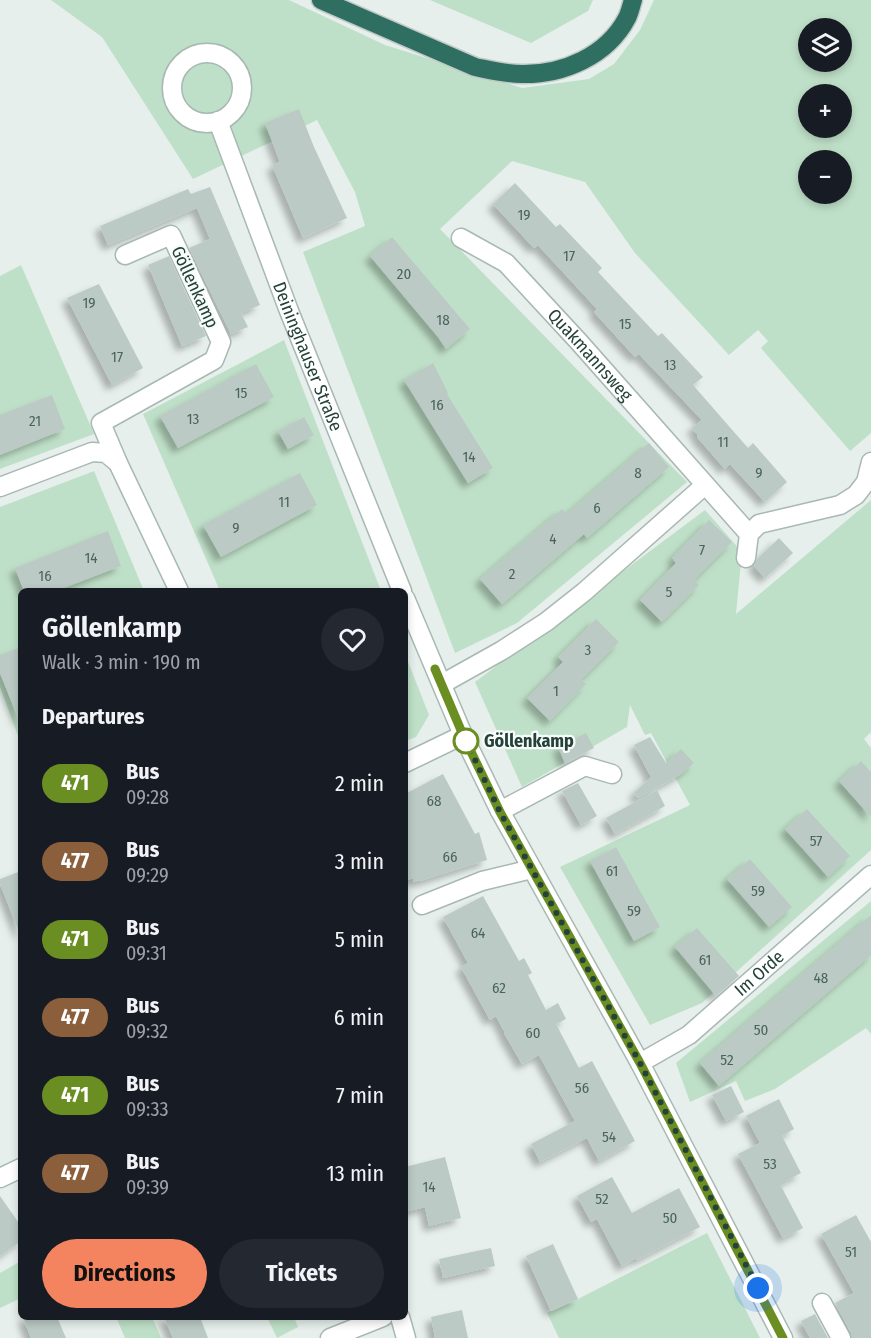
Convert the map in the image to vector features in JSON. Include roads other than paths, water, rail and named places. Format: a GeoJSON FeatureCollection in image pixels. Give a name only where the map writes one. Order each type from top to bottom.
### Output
{"type":"FeatureCollection","features":[{"type":"Feature","properties":{"kind":"highway"},"geometry":{"type":"LineString","coordinates":[[321,0],[475,67],[522,74],[566,68],[599,51],[612,39],[627,17],[633,0]]}},
{"type":"Feature","properties":{"kind":"street","name":"Deininghauser Straße"},"geometry":{"type":"LineString","coordinates":[[218,121],[289,311],[401,588]]}},
{"type":"Feature","properties":{"kind":"street","name":"Göllenkamp"},"geometry":{"type":"LineString","coordinates":[[125,255],[171,235],[221,342],[214,360],[101,423],[178,588]]}},
{"type":"Feature","properties":{"kind":"street","name":"Quakmannsweg"},"geometry":{"type":"LineString","coordinates":[[461,238],[507,263],[750,534]]}},
{"type":"Feature","properties":{"kind":"street"},"geometry":{"type":"LineString","coordinates":[[0,487],[92,452],[106,453],[118,463]]}},
{"type":"Feature","properties":{"kind":"street"},"geometry":{"type":"LineString","coordinates":[[746,558],[750,534],[759,524],[840,505],[856,495],[866,482],[871,462]]}},
{"type":"Feature","properties":{"kind":"street"},"geometry":{"type":"LineString","coordinates":[[442,684],[501,651],[546,622],[584,592],[705,485]]}},
{"type":"Feature","properties":{"kind":"street"},"geometry":{"type":"LineString","coordinates":[[408,605],[463,735],[500,812],[640,1063],[783,1338]]}},
{"type":"Feature","properties":{"kind":"street"},"geometry":{"type":"LineString","coordinates":[[408,762],[463,735]]}},
{"type":"Feature","properties":{"kind":"street"},"geometry":{"type":"LineString","coordinates":[[500,812],[585,766],[612,774]]}},
{"type":"Feature","properties":{"kind":"street"},"geometry":{"type":"LineString","coordinates":[[422,904],[482,882],[532,869]]}},
{"type":"Feature","properties":{"kind":"street","name":"Im Orde"},"geometry":{"type":"LineString","coordinates":[[640,1063],[689,1035],[871,875]]}},
{"type":"Feature","properties":{"kind":"street"},"geometry":{"type":"LineString","coordinates":[[822,1302],[841,1338]]}},
{"type":"Feature","properties":{"kind":"street"},"geometry":{"type":"LineString","coordinates":[[330,1338],[375,1320]]}},
{"type":"Feature","properties":{"kind":"street"},"geometry":{"type":"LineString","coordinates":[[401,1320],[406,1338]]}},
{"type":"Feature","properties":{"kind":"place","name":"Göllenkamp"},"geometry":{"type":"Point","coordinates":[466,741]}}]}
